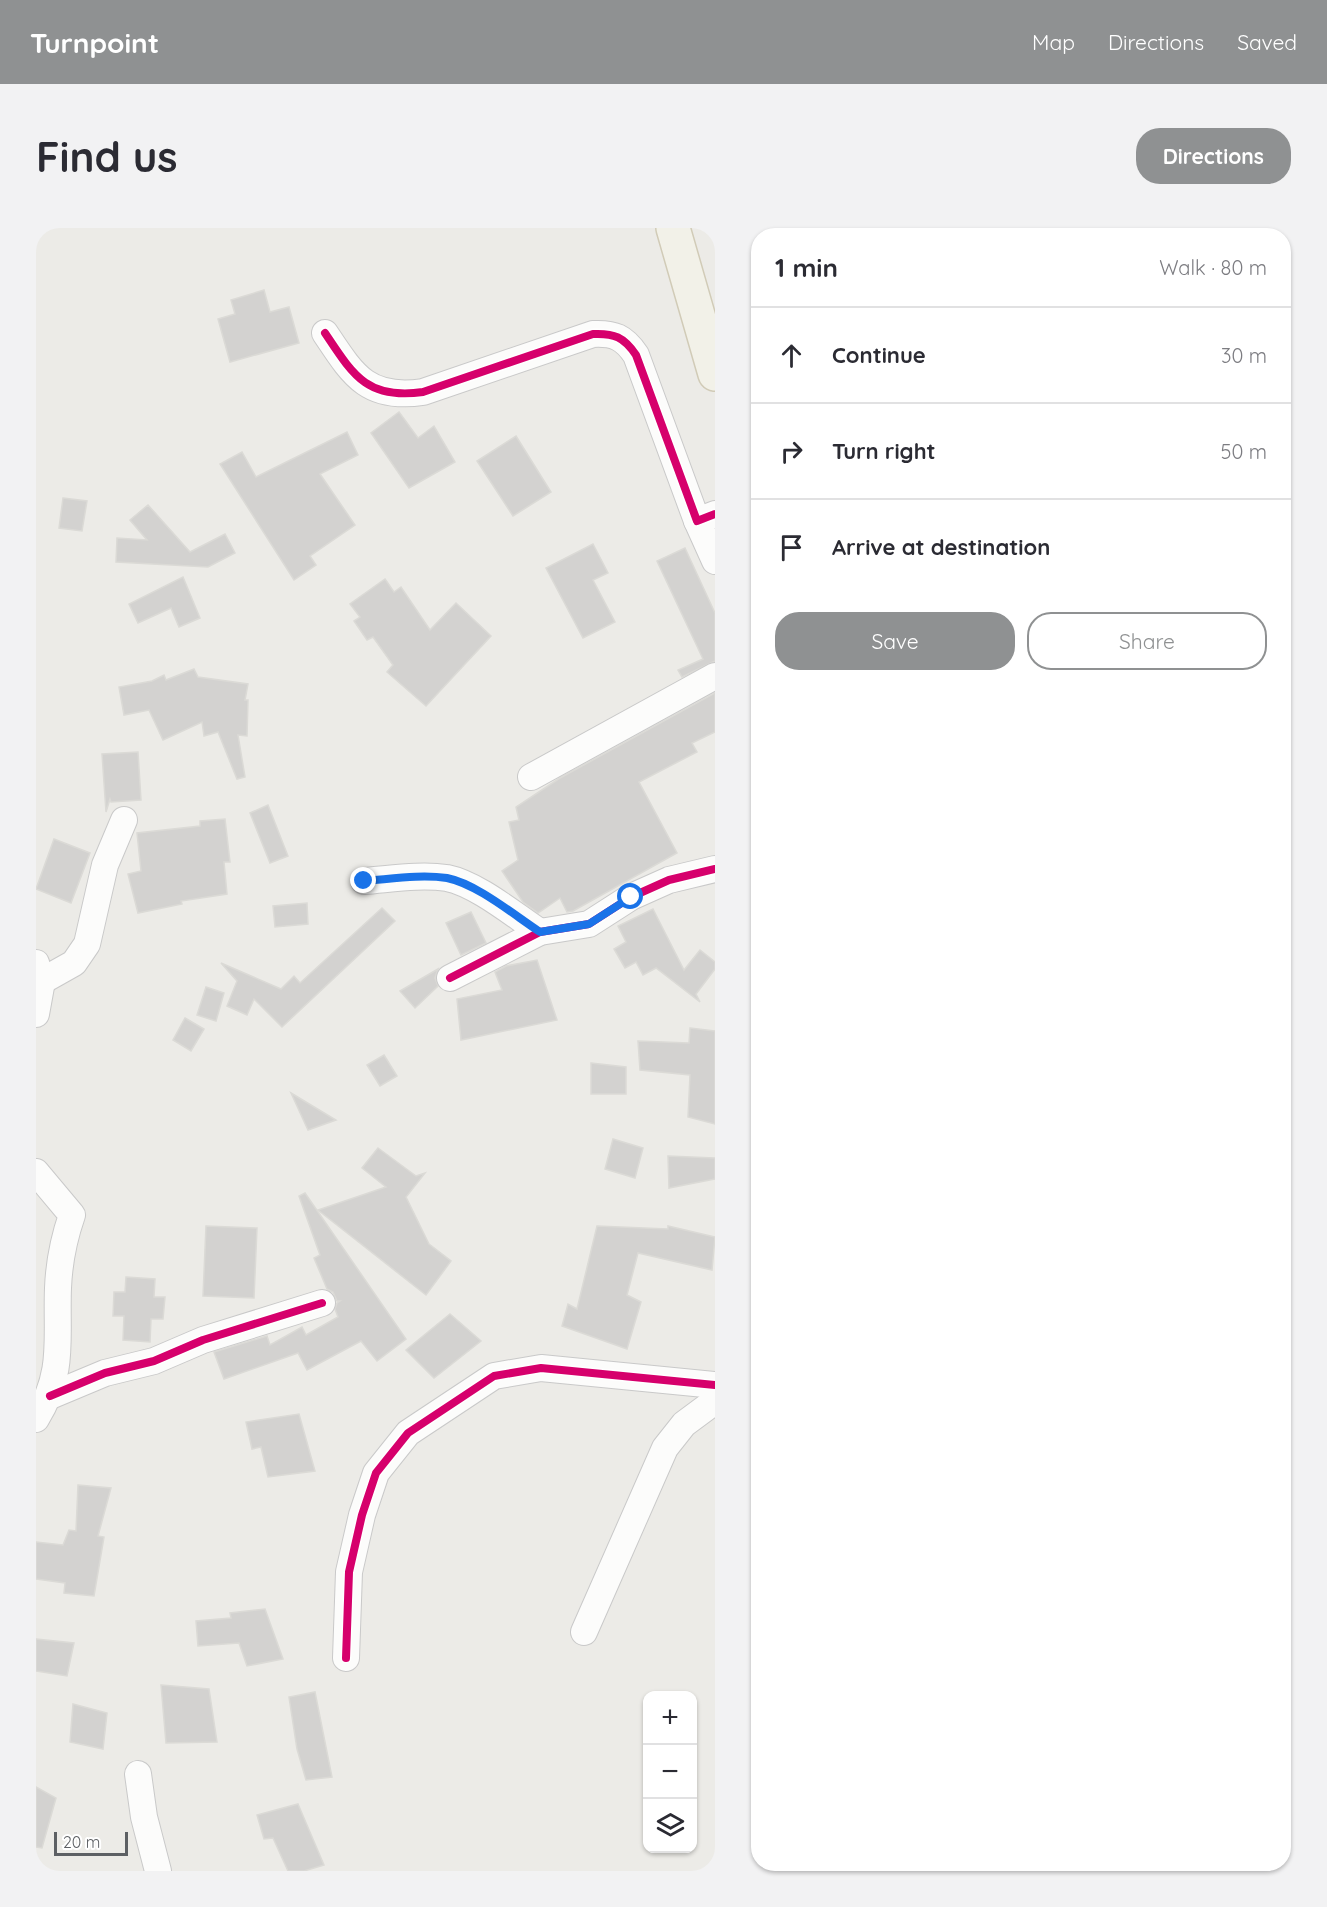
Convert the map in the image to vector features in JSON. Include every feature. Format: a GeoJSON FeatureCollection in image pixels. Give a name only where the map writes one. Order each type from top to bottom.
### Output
{"type":"FeatureCollection","features":[{"type":"Feature","properties":{"kind":"main road"},"geometry":{"type":"LineString","coordinates":[[673,228],[715,374]]}},
{"type":"Feature","properties":{"kind":"street"},"geometry":{"type":"LineString","coordinates":[[325,333],[351,372],[365,384],[403,395],[423,392],[593,334],[612,333],[627,342],[636,355],[706,518],[715,561]]}},
{"type":"Feature","properties":{"kind":"street"},"geometry":{"type":"LineString","coordinates":[[531,777],[715,676]]}},
{"type":"Feature","properties":{"kind":"street"},"geometry":{"type":"LineString","coordinates":[[36,1014],[39,972],[74,963],[87,944],[105,865],[124,820]]}},
{"type":"Feature","properties":{"kind":"street"},"geometry":{"type":"LineString","coordinates":[[450,978],[540,932],[589,924],[631,897],[669,880],[715,868]]}},
{"type":"Feature","properties":{"kind":"street"},"geometry":{"type":"LineString","coordinates":[[364,881],[429,876],[456,881],[540,932]]}},
{"type":"Feature","properties":{"kind":"street"},"geometry":{"type":"LineString","coordinates":[[36,1172],[72,1215],[65,1238],[58,1287],[59,1339],[50,1396],[36,1419]]}},
{"type":"Feature","properties":{"kind":"street"},"geometry":{"type":"LineString","coordinates":[[50,1396],[105,1372],[154,1361],[203,1340],[322,1303]]}},
{"type":"Feature","properties":{"kind":"street"},"geometry":{"type":"LineString","coordinates":[[346,1658],[348,1572],[362,1515],[376,1473],[408,1433],[494,1376],[541,1368],[715,1385]]}},
{"type":"Feature","properties":{"kind":"street"},"geometry":{"type":"LineString","coordinates":[[584,1632],[664,1448],[684,1424],[715,1401]]}},
{"type":"Feature","properties":{"kind":"street"},"geometry":{"type":"LineString","coordinates":[[138,1774],[144,1817],[158,1871]]}},
{"type":"Feature","properties":{"kind":"building"},"geometry":{"type":"Polygon","coordinates":[[[264,290],[270,312],[289,307],[299,343],[230,362],[218,319],[235,314],[231,300],[264,290]]]}},
{"type":"Feature","properties":{"kind":"building"},"geometry":{"type":"Polygon","coordinates":[[[399,412],[418,438],[434,426],[455,462],[409,488],[371,433],[399,412]]]}},
{"type":"Feature","properties":{"kind":"building"},"geometry":{"type":"Polygon","coordinates":[[[347,432],[358,455],[320,474],[355,525],[310,556],[316,565],[294,580],[220,464],[242,452],[256,477],[347,432]]]}},
{"type":"Feature","properties":{"kind":"building"},"geometry":{"type":"Polygon","coordinates":[[[516,436],[551,492],[513,516],[477,461],[516,436]]]}},
{"type":"Feature","properties":{"kind":"building"},"geometry":{"type":"Polygon","coordinates":[[[63,498],[87,501],[82,531],[59,528],[63,498]]]}},
{"type":"Feature","properties":{"kind":"building"},"geometry":{"type":"Polygon","coordinates":[[[148,505],[190,552],[225,534],[235,553],[208,567],[116,562],[117,538],[147,540],[130,520],[148,505]]]}},
{"type":"Feature","properties":{"kind":"building"},"geometry":{"type":"Polygon","coordinates":[[[593,544],[608,573],[593,580],[615,622],[583,638],[546,568],[593,544]]]}},
{"type":"Feature","properties":{"kind":"building"},"geometry":{"type":"Polygon","coordinates":[[[685,548],[715,613],[715,661],[682,677],[678,670],[703,659],[657,561],[685,548]]]}},
{"type":"Feature","properties":{"kind":"building"},"geometry":{"type":"Polygon","coordinates":[[[183,577],[200,618],[179,627],[171,608],[138,623],[129,604],[183,577]]]}},
{"type":"Feature","properties":{"kind":"building"},"geometry":{"type":"Polygon","coordinates":[[[385,579],[394,592],[401,587],[430,630],[456,603],[491,636],[426,706],[387,672],[393,665],[373,637],[367,640],[354,621],[360,617],[350,604],[385,579]]]}},
{"type":"Feature","properties":{"kind":"building"},"geometry":{"type":"Polygon","coordinates":[[[194,669],[198,677],[248,684],[245,700],[248,700],[247,736],[238,735],[245,777],[237,779],[218,732],[204,736],[202,722],[163,740],[149,710],[124,715],[119,687],[152,681],[164,675],[166,680],[194,669]]]}},
{"type":"Feature","properties":{"kind":"building"},"geometry":{"type":"Polygon","coordinates":[[[715,693],[715,732],[692,743],[697,752],[639,782],[677,853],[573,911],[567,912],[560,898],[538,913],[523,902],[502,871],[518,860],[509,822],[519,820],[516,807],[560,778],[715,693]]]}},
{"type":"Feature","properties":{"kind":"building"},"geometry":{"type":"Polygon","coordinates":[[[138,752],[141,800],[111,802],[110,799],[106,812],[102,754],[138,752]]]}},
{"type":"Feature","properties":{"kind":"building"},"geometry":{"type":"Polygon","coordinates":[[[268,805],[288,856],[270,863],[250,813],[268,805]]]}},
{"type":"Feature","properties":{"kind":"building"},"geometry":{"type":"Polygon","coordinates":[[[225,819],[230,862],[224,862],[227,894],[181,901],[182,904],[138,913],[128,874],[141,871],[137,833],[200,826],[200,821],[225,819]]]}},
{"type":"Feature","properties":{"kind":"building"},"geometry":{"type":"Polygon","coordinates":[[[54,839],[90,853],[71,903],[36,889],[54,839]]]}},
{"type":"Feature","properties":{"kind":"building"},"geometry":{"type":"Polygon","coordinates":[[[307,903],[308,924],[275,927],[273,906],[307,903]]]}},
{"type":"Feature","properties":{"kind":"building"},"geometry":{"type":"Polygon","coordinates":[[[382,908],[395,921],[282,1027],[254,999],[247,1015],[227,1006],[237,981],[221,963],[281,989],[294,976],[300,983],[382,908]]]}},
{"type":"Feature","properties":{"kind":"building"},"geometry":{"type":"Polygon","coordinates":[[[653,909],[684,970],[700,950],[715,962],[715,969],[696,994],[700,1002],[656,968],[643,975],[636,962],[625,968],[614,949],[626,942],[618,926],[653,909]]]}},
{"type":"Feature","properties":{"kind":"building"},"geometry":{"type":"Polygon","coordinates":[[[471,912],[486,943],[461,955],[446,923],[471,912]]]}},
{"type":"Feature","properties":{"kind":"building"},"geometry":{"type":"Polygon","coordinates":[[[537,960],[557,1020],[461,1040],[457,999],[502,990],[495,972],[506,966],[537,960]]]}},
{"type":"Feature","properties":{"kind":"building"},"geometry":{"type":"Polygon","coordinates":[[[438,969],[435,978],[438,986],[415,1008],[400,991],[438,969]]]}},
{"type":"Feature","properties":{"kind":"building"},"geometry":{"type":"Polygon","coordinates":[[[206,987],[224,993],[216,1021],[197,1015],[206,987]]]}},
{"type":"Feature","properties":{"kind":"building"},"geometry":{"type":"Polygon","coordinates":[[[185,1018],[204,1029],[191,1051],[173,1040],[185,1018]]]}},
{"type":"Feature","properties":{"kind":"building"},"geometry":{"type":"Polygon","coordinates":[[[690,1028],[715,1031],[715,1124],[688,1117],[690,1075],[640,1070],[638,1041],[689,1043],[690,1028]]]}},
{"type":"Feature","properties":{"kind":"building"},"geometry":{"type":"Polygon","coordinates":[[[384,1055],[397,1076],[380,1086],[367,1065],[384,1055]]]}},
{"type":"Feature","properties":{"kind":"building"},"geometry":{"type":"Polygon","coordinates":[[[591,1063],[626,1067],[626,1094],[591,1094],[591,1063]]]}},
{"type":"Feature","properties":{"kind":"building"},"geometry":{"type":"Polygon","coordinates":[[[291,1093],[336,1120],[308,1130],[291,1093]]]}},
{"type":"Feature","properties":{"kind":"building"},"geometry":{"type":"Polygon","coordinates":[[[613,1139],[643,1148],[635,1178],[605,1169],[613,1139]]]}},
{"type":"Feature","properties":{"kind":"building"},"geometry":{"type":"Polygon","coordinates":[[[378,1148],[416,1176],[425,1173],[406,1197],[429,1244],[451,1261],[426,1295],[318,1210],[386,1187],[362,1168],[378,1148]]]}},
{"type":"Feature","properties":{"kind":"building"},"geometry":{"type":"Polygon","coordinates":[[[668,1156],[715,1158],[715,1179],[669,1188],[668,1156]]]}},
{"type":"Feature","properties":{"kind":"building"},"geometry":{"type":"Polygon","coordinates":[[[305,1193],[406,1339],[377,1361],[361,1341],[307,1370],[298,1353],[224,1379],[214,1352],[267,1336],[270,1345],[302,1327],[306,1335],[338,1317],[335,1309],[340,1301],[337,1301],[333,1292],[327,1289],[314,1258],[320,1255],[299,1196],[305,1193]]]}},
{"type":"Feature","properties":{"kind":"building"},"geometry":{"type":"Polygon","coordinates":[[[206,1226],[257,1228],[254,1298],[203,1296],[206,1226]]]}},
{"type":"Feature","properties":{"kind":"building"},"geometry":{"type":"Polygon","coordinates":[[[597,1226],[668,1229],[668,1226],[715,1237],[712,1270],[638,1253],[627,1295],[641,1302],[627,1349],[562,1326],[568,1304],[577,1309],[597,1226]]]}},
{"type":"Feature","properties":{"kind":"building"},"geometry":{"type":"Polygon","coordinates":[[[126,1277],[155,1279],[154,1297],[165,1297],[163,1319],[151,1319],[150,1342],[123,1340],[124,1316],[113,1316],[114,1292],[125,1292],[126,1277]]]}},
{"type":"Feature","properties":{"kind":"building"},"geometry":{"type":"Polygon","coordinates":[[[450,1314],[481,1341],[434,1378],[406,1350],[450,1314]]]}},
{"type":"Feature","properties":{"kind":"building"},"geometry":{"type":"Polygon","coordinates":[[[299,1414],[315,1471],[268,1477],[261,1447],[252,1449],[246,1422],[299,1414]]]}},
{"type":"Feature","properties":{"kind":"building"},"geometry":{"type":"Polygon","coordinates":[[[78,1485],[111,1488],[98,1536],[104,1537],[94,1596],[64,1593],[65,1583],[36,1579],[36,1542],[63,1545],[69,1530],[76,1531],[78,1485]]]}},
{"type":"Feature","properties":{"kind":"building"},"geometry":{"type":"Polygon","coordinates":[[[265,1609],[283,1659],[247,1666],[239,1643],[198,1646],[196,1621],[231,1618],[230,1613],[265,1609]]]}},
{"type":"Feature","properties":{"kind":"building"},"geometry":{"type":"Polygon","coordinates":[[[36,1639],[74,1643],[67,1676],[36,1671],[36,1639]]]}},
{"type":"Feature","properties":{"kind":"building"},"geometry":{"type":"Polygon","coordinates":[[[161,1685],[209,1689],[217,1742],[166,1743],[161,1685]]]}},
{"type":"Feature","properties":{"kind":"building"},"geometry":{"type":"Polygon","coordinates":[[[315,1692],[332,1777],[306,1780],[297,1749],[289,1697],[315,1692]]]}},
{"type":"Feature","properties":{"kind":"building"},"geometry":{"type":"Polygon","coordinates":[[[73,1704],[107,1713],[103,1749],[70,1742],[73,1704]]]}},
{"type":"Feature","properties":{"kind":"building"},"geometry":{"type":"Polygon","coordinates":[[[36,1787],[56,1798],[42,1848],[36,1847],[36,1787]]]}},
{"type":"Feature","properties":{"kind":"building"},"geometry":{"type":"Polygon","coordinates":[[[298,1804],[324,1865],[304,1871],[288,1871],[273,1838],[264,1839],[257,1815],[298,1804]]]}},
{"type":"Feature","properties":{"kind":"cycle path"},"geometry":{"type":"LineString","coordinates":[[325,333],[344,361],[364,381],[388,392],[404,393],[423,392],[593,334],[618,337],[636,355],[697,521],[715,514]]}},
{"type":"Feature","properties":{"kind":"cycle path"},"geometry":{"type":"LineString","coordinates":[[450,978],[540,932],[589,924],[631,897],[669,880],[715,869]]}},
{"type":"Feature","properties":{"kind":"cycle path"},"geometry":{"type":"LineString","coordinates":[[50,1396],[105,1373],[154,1361],[203,1340],[322,1303]]}},
{"type":"Feature","properties":{"kind":"cycle path"},"geometry":{"type":"LineString","coordinates":[[346,1658],[349,1572],[362,1515],[376,1473],[408,1433],[494,1376],[541,1368],[715,1385]]}},
{"type":"Feature","properties":{"kind":"route"},"geometry":{"type":"LineString","coordinates":[[364,881],[429,876],[464,883],[540,932],[589,924],[607,915],[631,897]]}}]}
